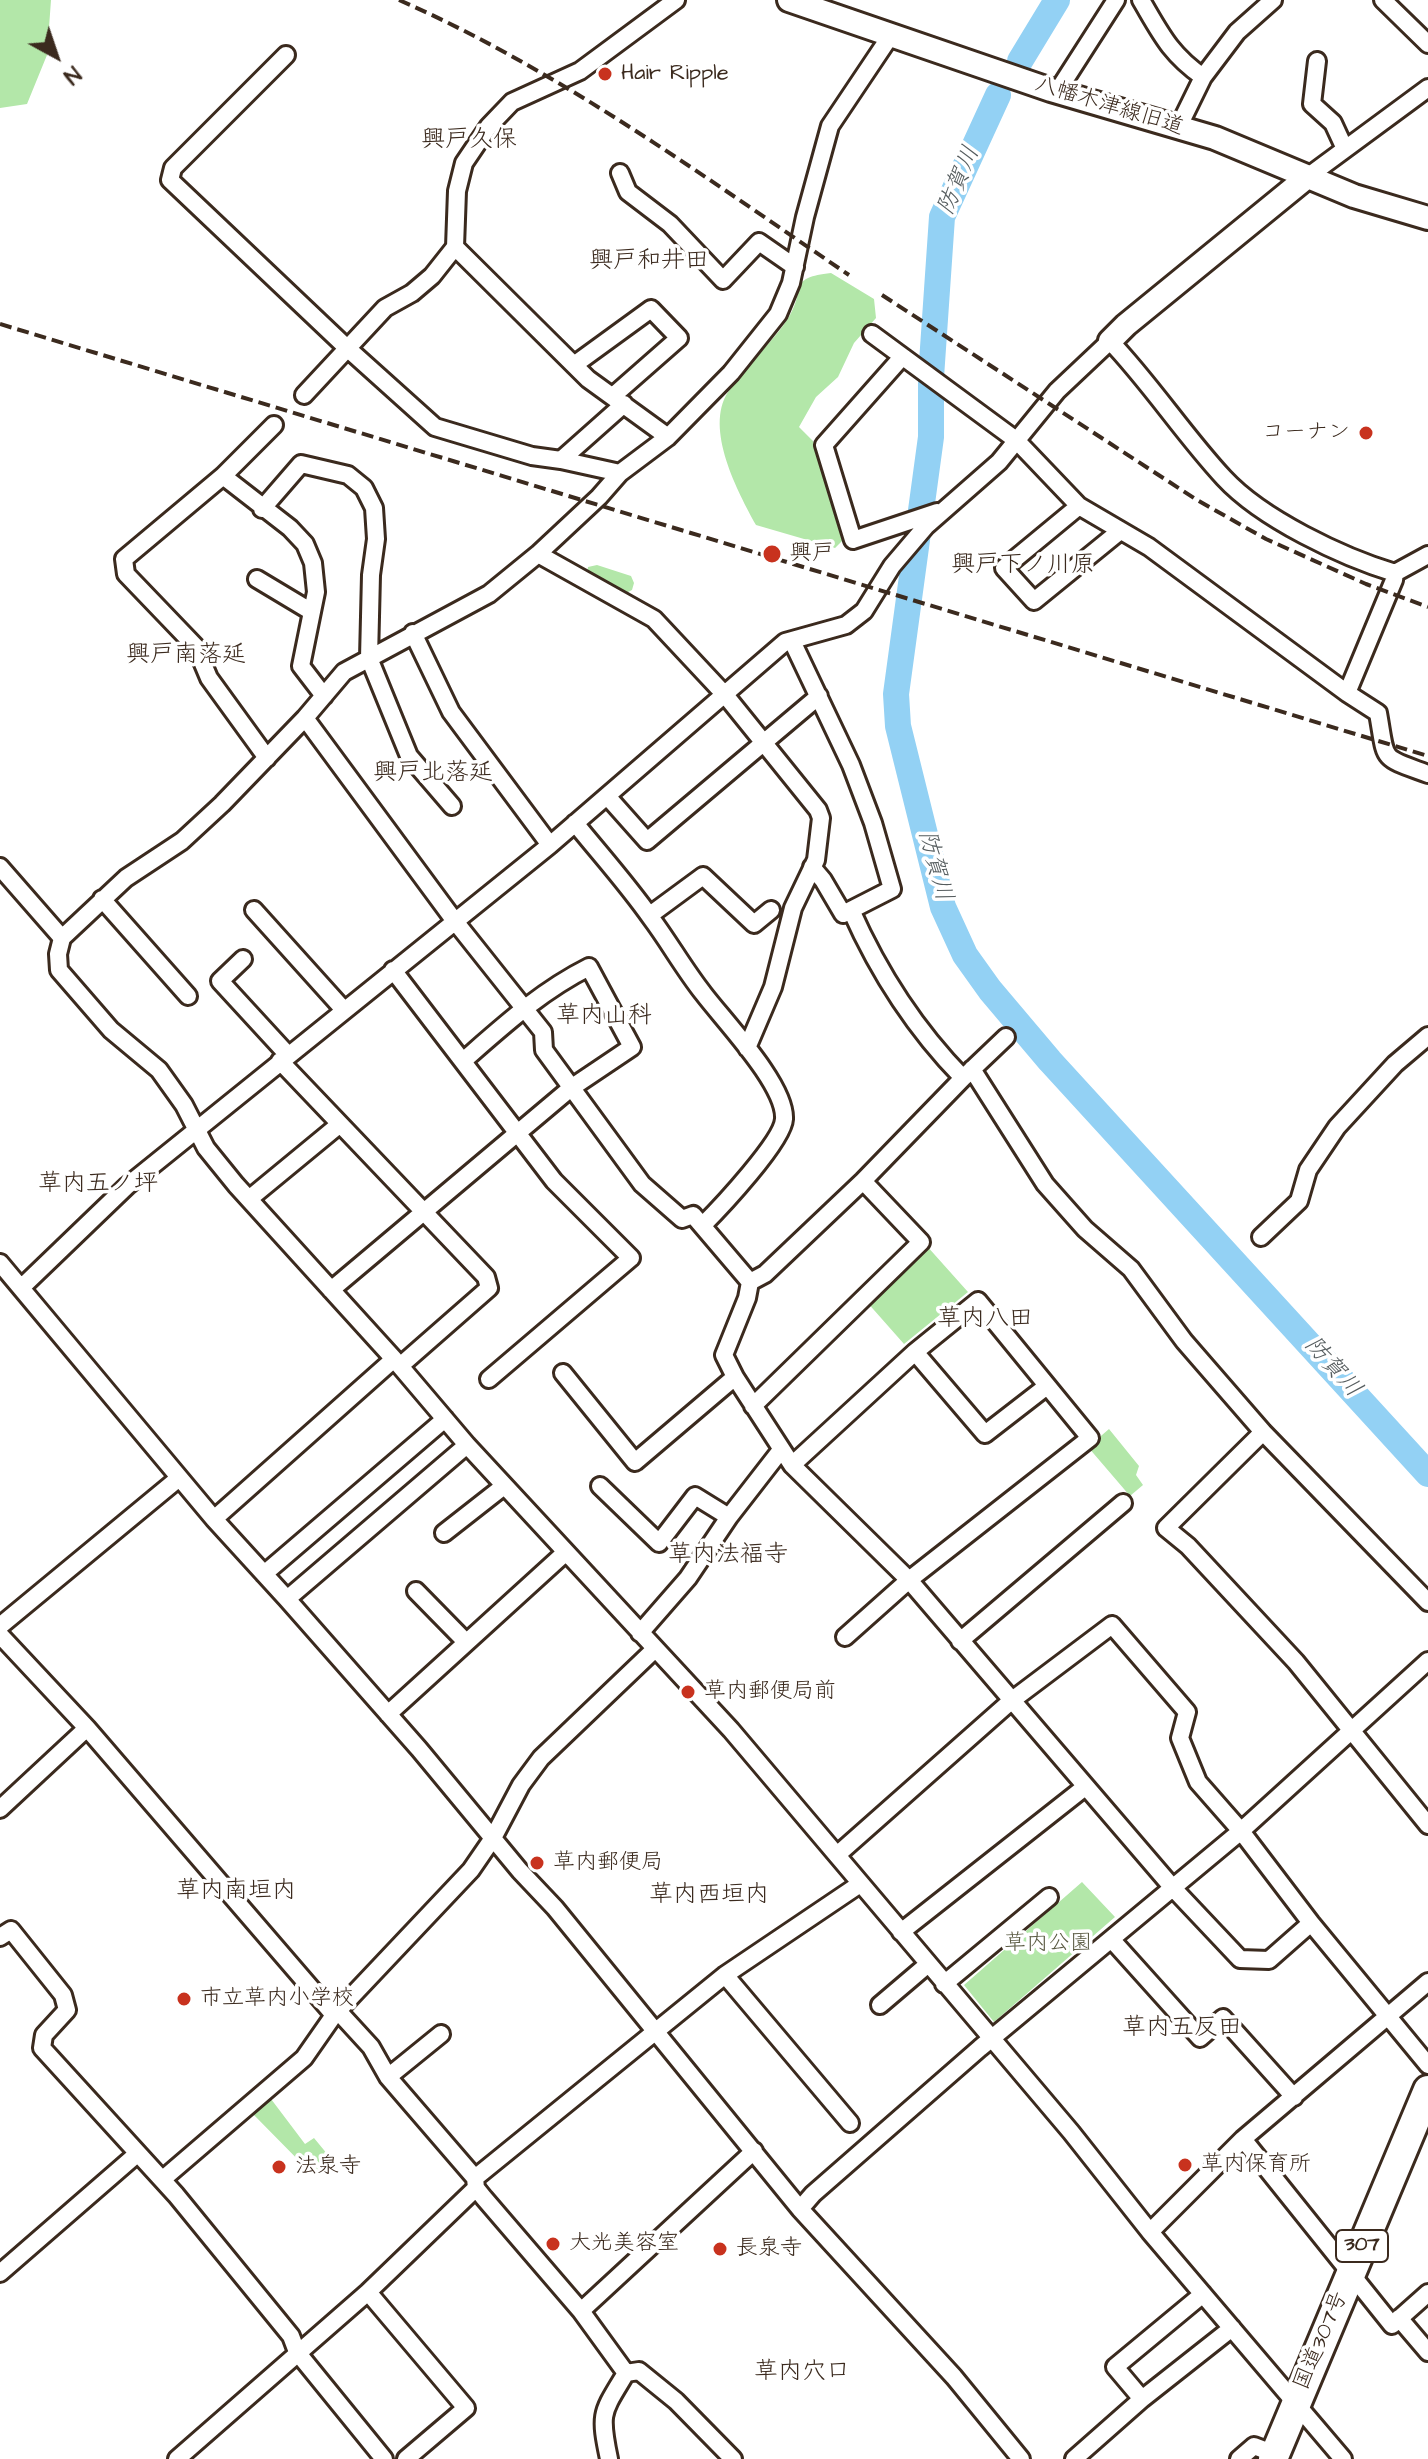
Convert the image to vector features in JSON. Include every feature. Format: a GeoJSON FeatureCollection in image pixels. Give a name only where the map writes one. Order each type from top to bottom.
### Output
{"type":"FeatureCollection","features":[{"type":"Feature","properties":{"kind":"highway","name":"国道307号"},"geometry":{"type":"LineString","coordinates":[[1274,2456],[1428,2090]]}},
{"type":"Feature","properties":{"kind":"street"},"geometry":{"type":"LineString","coordinates":[[304,395],[385,308],[412,293],[432,276],[455,247],[457,191],[464,163],[489,126],[512,102],[580,71],[676,0]]}},
{"type":"Feature","properties":{"kind":"street","name":"八幡木津線旧道"},"geometry":{"type":"LineString","coordinates":[[789,0],[1057,92],[1178,128],[1263,157],[1354,196],[1428,218]]}},
{"type":"Feature","properties":{"kind":"street"},"geometry":{"type":"LineString","coordinates":[[1057,92],[1116,0]]}},
{"type":"Feature","properties":{"kind":"street"},"geometry":{"type":"LineString","coordinates":[[1141,0],[1162,37],[1182,62],[1203,77]]}},
{"type":"Feature","properties":{"kind":"street"},"geometry":{"type":"LineString","coordinates":[[1178,128],[1203,77],[1237,32],[1273,0]]}},
{"type":"Feature","properties":{"kind":"street"},"geometry":{"type":"LineString","coordinates":[[1383,0],[1428,44]]}},
{"type":"Feature","properties":{"kind":"street"},"geometry":{"type":"LineString","coordinates":[[891,35],[830,126],[795,267],[778,314],[731,373],[668,437],[620,473],[538,554],[489,594],[344,672],[267,758],[182,841],[126,878],[62,938],[58,954],[59,970],[111,1030],[159,1070],[184,1105],[216,1161],[249,1199],[504,1486],[731,1730],[1343,2459]]}},
{"type":"Feature","properties":{"kind":"street"},"geometry":{"type":"LineString","coordinates":[[286,55],[173,168],[170,180],[435,427],[532,456],[620,473]]}},
{"type":"Feature","properties":{"kind":"street"},"geometry":{"type":"LineString","coordinates":[[1317,61],[1312,104],[1333,123],[1345,149]]}},
{"type":"Feature","properties":{"kind":"street"},"geometry":{"type":"LineString","coordinates":[[22,1287],[127,1186],[550,845],[785,642],[846,625],[864,611],[907,547],[999,462],[1057,391],[1110,341],[1306,178],[1428,88]]}},
{"type":"Feature","properties":{"kind":"street"},"geometry":{"type":"LineString","coordinates":[[620,173],[628,192],[670,224],[723,280],[759,242],[795,267]]}},
{"type":"Feature","properties":{"kind":"street"},"geometry":{"type":"LineString","coordinates":[[455,247],[588,379],[668,437]]}},
{"type":"Feature","properties":{"kind":"street"},"geometry":{"type":"LineString","coordinates":[[561,460],[679,338],[651,309],[574,365]]}},
{"type":"Feature","properties":{"kind":"street"},"geometry":{"type":"LineString","coordinates":[[872,334],[1016,440],[1079,506],[1149,547],[1378,713],[1384,753],[1391,760],[1428,774]]}},
{"type":"Feature","properties":{"kind":"street"},"geometry":{"type":"LineString","coordinates":[[1110,341],[1226,480],[1275,517],[1368,565],[1395,573],[1428,555]]}},
{"type":"Feature","properties":{"kind":"street"},"geometry":{"type":"LineString","coordinates":[[902,357],[824,445],[853,540],[944,510]]}},
{"type":"Feature","properties":{"kind":"street"},"geometry":{"type":"LineString","coordinates":[[267,758],[209,678],[196,647],[126,574],[124,559],[223,476],[274,425]]}},
{"type":"Feature","properties":{"kind":"street"},"geometry":{"type":"LineString","coordinates":[[262,509],[301,464],[348,475],[364,488],[374,508],[376,539],[371,575],[369,658],[409,756],[452,806]]}},
{"type":"Feature","properties":{"kind":"street"},"geometry":{"type":"LineString","coordinates":[[223,476],[290,528],[305,544],[313,563],[316,592],[301,666],[324,696]]}},
{"type":"Feature","properties":{"kind":"street"},"geometry":{"type":"LineString","coordinates":[[1079,506],[1004,568],[1034,601],[1120,531]]}},
{"type":"Feature","properties":{"kind":"street"},"geometry":{"type":"LineString","coordinates":[[538,554],[654,619],[726,696],[818,810],[821,818],[812,867],[793,908],[773,987],[747,1048]]}},
{"type":"Feature","properties":{"kind":"street"},"geometry":{"type":"LineString","coordinates":[[1347,693],[1395,573]]}},
{"type":"Feature","properties":{"kind":"street"},"geometry":{"type":"LineString","coordinates":[[257,579],[312,612]]}},
{"type":"Feature","properties":{"kind":"street"},"geometry":{"type":"LineString","coordinates":[[413,633],[451,712],[550,845]]}},
{"type":"Feature","properties":{"kind":"street"},"geometry":{"type":"LineString","coordinates":[[792,641],[873,823],[892,889],[843,914],[812,867]]}},
{"type":"Feature","properties":{"kind":"street"},"geometry":{"type":"LineString","coordinates":[[607,796],[647,841],[819,696]]}},
{"type":"Feature","properties":{"kind":"street"},"geometry":{"type":"LineString","coordinates":[[305,718],[454,920],[543,1032],[544,1050],[642,1184],[682,1219],[693,1215],[750,1282]]}},
{"type":"Feature","properties":{"kind":"street"},"geometry":{"type":"LineString","coordinates":[[575,823],[650,915],[702,992],[767,1075],[785,1119],[781,1130],[748,1176],[703,1225]]}},
{"type":"Feature","properties":{"kind":"street"},"geometry":{"type":"LineString","coordinates":[[0,867],[62,938]]}},
{"type":"Feature","properties":{"kind":"street"},"geometry":{"type":"LineString","coordinates":[[650,915],[703,876],[754,924],[771,910]]}},
{"type":"Feature","properties":{"kind":"street"},"geometry":{"type":"LineString","coordinates":[[102,899],[188,996]]}},
{"type":"Feature","properties":{"kind":"street"},"geometry":{"type":"LineString","coordinates":[[254,910],[344,1010]]}},
{"type":"Feature","properties":{"kind":"street"},"geometry":{"type":"LineString","coordinates":[[851,910],[867,947],[908,1011],[939,1054],[968,1073],[1045,1184],[1085,1229],[1131,1269],[1184,1341],[1263,1432],[1428,1602]]}},
{"type":"Feature","properties":{"kind":"street"},"geometry":{"type":"LineString","coordinates":[[214,1519],[397,1362],[489,1288],[486,1277],[340,1124],[220,981],[243,959]]}},
{"type":"Feature","properties":{"kind":"street"},"geometry":{"type":"LineString","coordinates":[[331,1290],[571,1088],[632,1047],[589,967],[558,982],[524,1007],[463,1061]]}},
{"type":"Feature","properties":{"kind":"street"},"geometry":{"type":"LineString","coordinates":[[393,970],[554,1181],[631,1258],[489,1379]]}},
{"type":"Feature","properties":{"kind":"street"},"geometry":{"type":"LineString","coordinates":[[1261,1237],[1299,1201],[1308,1170],[1337,1127],[1395,1064],[1428,1036]]}},
{"type":"Feature","properties":{"kind":"street"},"geometry":{"type":"LineString","coordinates":[[750,1282],[765,1274],[863,1181],[1006,1037]]}},
{"type":"Feature","properties":{"kind":"street"},"geometry":{"type":"LineString","coordinates":[[249,1199],[340,1124]]}},
{"type":"Feature","properties":{"kind":"street"},"geometry":{"type":"LineString","coordinates":[[753,1406],[921,1242],[863,1181]]}},
{"type":"Feature","properties":{"kind":"street"},"geometry":{"type":"LineString","coordinates":[[0,1263],[214,1519],[555,1908],[800,2209],[954,2377],[1021,2459]]}},
{"type":"Feature","properties":{"kind":"street"},"geometry":{"type":"LineString","coordinates":[[750,1282],[747,1298],[724,1355],[792,1465],[909,1580],[1173,1888],[1240,1959],[1269,1960],[1311,1923]]}},
{"type":"Feature","properties":{"kind":"street"},"geometry":{"type":"LineString","coordinates":[[792,1465],[915,1352],[978,1301],[1090,1438],[909,1580],[845,1637]]}},
{"type":"Feature","properties":{"kind":"street"},"geometry":{"type":"LineString","coordinates":[[915,1352],[985,1434],[1047,1386]]}},
{"type":"Feature","properties":{"kind":"street"},"geometry":{"type":"LineString","coordinates":[[563,1373],[635,1462],[735,1377]]}},
{"type":"Feature","properties":{"kind":"street"},"geometry":{"type":"LineString","coordinates":[[264,1574],[445,1419]]}},
{"type":"Feature","properties":{"kind":"street"},"geometry":{"type":"LineString","coordinates":[[1263,1432],[1166,1528],[1188,1546],[1296,1662],[1428,1825]]}},
{"type":"Feature","properties":{"kind":"street"},"geometry":{"type":"LineString","coordinates":[[287,1599],[467,1445]]}},
{"type":"Feature","properties":{"kind":"street"},"geometry":{"type":"LineString","coordinates":[[640,1633],[688,1578],[729,1517],[781,1450]]}},
{"type":"Feature","properties":{"kind":"street"},"geometry":{"type":"LineString","coordinates":[[0,1626],[179,1478]]}},
{"type":"Feature","properties":{"kind":"street"},"geometry":{"type":"LineString","coordinates":[[444,1533],[504,1486]]}},
{"type":"Feature","properties":{"kind":"street"},"geometry":{"type":"LineString","coordinates":[[600,1486],[659,1543],[695,1496],[729,1517]]}},
{"type":"Feature","properties":{"kind":"street"},"geometry":{"type":"LineString","coordinates":[[960,1641],[1123,1503]]}},
{"type":"Feature","properties":{"kind":"street"},"geometry":{"type":"LineString","coordinates":[[388,1714],[566,1552]]}},
{"type":"Feature","properties":{"kind":"street"},"geometry":{"type":"LineString","coordinates":[[416,1591],[465,1641]]}},
{"type":"Feature","properties":{"kind":"street"},"geometry":{"type":"LineString","coordinates":[[837,1855],[1011,1701],[1112,1625],[1187,1712],[1180,1738],[1198,1782],[1241,1831],[1311,1923],[1428,2065]]}},
{"type":"Feature","properties":{"kind":"street"},"geometry":{"type":"LineString","coordinates":[[0,1635],[87,1728],[336,2013],[371,2047],[388,2077],[581,2311],[626,2373]]}},
{"type":"Feature","properties":{"kind":"street"},"geometry":{"type":"LineString","coordinates":[[163,2179],[304,2058],[336,2013],[471,1870],[493,1838],[521,1785],[541,1758],[655,1649]]}},
{"type":"Feature","properties":{"kind":"street"},"geometry":{"type":"LineString","coordinates":[[800,2209],[813,2194],[992,2040],[1241,1831],[1428,1661]]}},
{"type":"Feature","properties":{"kind":"street"},"geometry":{"type":"LineString","coordinates":[[0,1809],[87,1728]]}},
{"type":"Feature","properties":{"kind":"street"},"geometry":{"type":"LineString","coordinates":[[901,1932],[1085,1787]]}},
{"type":"Feature","properties":{"kind":"street"},"geometry":{"type":"LineString","coordinates":[[177,2459],[368,2292],[476,2183],[725,1975],[860,1884]]}},
{"type":"Feature","properties":{"kind":"street"},"geometry":{"type":"LineString","coordinates":[[944,1984],[1049,1897]]}},
{"type":"Feature","properties":{"kind":"street"},"geometry":{"type":"LineString","coordinates":[[0,1937],[11,1930],[63,1995],[67,2010],[44,2035],[42,2048],[163,2179],[291,2336],[297,2352],[384,2459]]}},
{"type":"Feature","properties":{"kind":"street"},"geometry":{"type":"LineString","coordinates":[[1112,1940],[1200,2038],[1223,2018],[1294,2097]]}},
{"type":"Feature","properties":{"kind":"street"},"geometry":{"type":"LineString","coordinates":[[880,2005],[927,1965]]}},
{"type":"Feature","properties":{"kind":"street"},"geometry":{"type":"LineString","coordinates":[[725,1975],[850,2123]]}},
{"type":"Feature","properties":{"kind":"street"},"geometry":{"type":"LineString","coordinates":[[1150,2232],[1243,2139],[1428,1982]]}},
{"type":"Feature","properties":{"kind":"street"},"geometry":{"type":"LineString","coordinates":[[388,2077],[441,2034]]}},
{"type":"Feature","properties":{"kind":"street"},"geometry":{"type":"LineString","coordinates":[[1243,2139],[1392,2325],[1428,2293]]}},
{"type":"Feature","properties":{"kind":"street"},"geometry":{"type":"LineString","coordinates":[[581,2311],[754,2151]]}},
{"type":"Feature","properties":{"kind":"street"},"geometry":{"type":"LineString","coordinates":[[0,2273],[137,2154]]}},
{"type":"Feature","properties":{"kind":"street"},"geometry":{"type":"LineString","coordinates":[[368,2292],[466,2408],[406,2459]]}},
{"type":"Feature","properties":{"kind":"street"},"geometry":{"type":"LineString","coordinates":[[1142,2399],[1115,2367],[1203,2294]]}},
{"type":"Feature","properties":{"kind":"street"},"geometry":{"type":"LineString","coordinates":[[1399,2318],[1428,2352]]}},
{"type":"Feature","properties":{"kind":"street"},"geometry":{"type":"LineString","coordinates":[[1074,2459],[1142,2399],[1232,2328]]}},
{"type":"Feature","properties":{"kind":"street"},"geometry":{"type":"LineString","coordinates":[[626,2373],[639,2371],[676,2401],[733,2459]]}},
{"type":"Feature","properties":{"kind":"street"},"geometry":{"type":"LineString","coordinates":[[609,2459],[602,2424],[603,2411],[626,2373]]}},
{"type":"Feature","properties":{"kind":"street"},"geometry":{"type":"LineString","coordinates":[[1239,2459],[1254,2446],[1274,2456]]}},
{"type":"Feature","properties":{"kind":"green space"},"geometry":{"type":"Polygon","coordinates":[[[0,0],[51,0],[47,55],[27,104],[0,108],[0,0]]]}},
{"type":"Feature","properties":{"kind":"green space"},"geometry":{"type":"Polygon","coordinates":[[[831,273],[874,299],[876,318],[854,343],[838,377],[816,397],[799,427],[813,441],[840,518],[844,539],[835,548],[756,525],[726,460],[720,424],[728,392],[790,315],[800,285],[809,278],[831,273]]]}},
{"type":"Feature","properties":{"kind":"green space"},"geometry":{"type":"Polygon","coordinates":[[[597,565],[631,576],[634,583],[632,590],[626,593],[587,573],[588,567],[597,565]]]}},
{"type":"Feature","properties":{"kind":"green space"},"geometry":{"type":"Polygon","coordinates":[[[926,1245],[968,1292],[904,1344],[866,1301],[926,1245]]]}},
{"type":"Feature","properties":{"kind":"green space"},"geometry":{"type":"Polygon","coordinates":[[[1109,1429],[1139,1466],[1136,1475],[1143,1485],[1130,1496],[1088,1447],[1109,1429]]]}},
{"type":"Feature","properties":{"kind":"green space","name":"草内公園"},"geometry":{"type":"Polygon","coordinates":[[[1082,1882],[1115,1917],[994,2022],[964,1985],[1082,1882]]]}},
{"type":"Feature","properties":{"kind":"green space"},"geometry":{"type":"Polygon","coordinates":[[[268,2095],[305,2144],[314,2138],[333,2161],[314,2176],[250,2111],[268,2095]]]}},
{"type":"Feature","properties":{"kind":"waterway","name":"防賀川"},"geometry":{"type":"LineString","coordinates":[[1020,61],[1057,0]]}},
{"type":"Feature","properties":{"kind":"waterway","name":"防賀川"},"geometry":{"type":"LineString","coordinates":[[998,95],[942,217],[931,377],[931,437],[896,694],[898,726],[943,907],[965,955],[1050,1061],[1428,1474]]}},
{"type":"Feature","properties":{"kind":"railway"},"geometry":{"type":"LineString","coordinates":[[399,0],[516,58],[573,92],[849,275]]}},
{"type":"Feature","properties":{"kind":"railway"},"geometry":{"type":"LineString","coordinates":[[882,295],[1197,500],[1266,539],[1366,584],[1428,607]]}},
{"type":"Feature","properties":{"kind":"railway"},"geometry":{"type":"LineString","coordinates":[[0,324],[1428,756]]}},
{"type":"Feature","properties":{"kind":"place","name":"Hair Ripple"},"geometry":{"type":"Point","coordinates":[605,74]}},
{"type":"Feature","properties":{"kind":"place","name":"コーナン"},"geometry":{"type":"Point","coordinates":[1366,433]}},
{"type":"Feature","properties":{"kind":"place","name":"興戸"},"geometry":{"type":"Point","coordinates":[772,554]}},
{"type":"Feature","properties":{"kind":"place","name":"草内郵便局前"},"geometry":{"type":"Point","coordinates":[688,1692]}},
{"type":"Feature","properties":{"kind":"place","name":"草内郵便局"},"geometry":{"type":"Point","coordinates":[537,1863]}},
{"type":"Feature","properties":{"kind":"place","name":"市立草内小学校"},"geometry":{"type":"Point","coordinates":[184,1999]}},
{"type":"Feature","properties":{"kind":"place","name":"草内保育所"},"geometry":{"type":"Point","coordinates":[1185,2165]}},
{"type":"Feature","properties":{"kind":"place","name":"法泉寺"},"geometry":{"type":"Point","coordinates":[279,2167]}},
{"type":"Feature","properties":{"kind":"place","name":"大光美容室"},"geometry":{"type":"Point","coordinates":[553,2244]}},
{"type":"Feature","properties":{"kind":"place","name":"長泉寺"},"geometry":{"type":"Point","coordinates":[720,2249]}},
{"type":"Feature","properties":{"kind":"district","name":"興戸久保"},"geometry":{"type":"Point","coordinates":[469,141]}},
{"type":"Feature","properties":{"kind":"district","name":"興戸和井田"},"geometry":{"type":"Point","coordinates":[649,262]}},
{"type":"Feature","properties":{"kind":"district","name":"興戸下ノ川原"},"geometry":{"type":"Point","coordinates":[1023,566]}},
{"type":"Feature","properties":{"kind":"district","name":"興戸南落延"},"geometry":{"type":"Point","coordinates":[186,656]}},
{"type":"Feature","properties":{"kind":"district","name":"興戸北落延"},"geometry":{"type":"Point","coordinates":[433,774]}},
{"type":"Feature","properties":{"kind":"district","name":"草内山科"},"geometry":{"type":"Point","coordinates":[604,1017]}},
{"type":"Feature","properties":{"kind":"district","name":"草内五ノ坪"},"geometry":{"type":"Point","coordinates":[98,1185]}},
{"type":"Feature","properties":{"kind":"district","name":"草内八田"},"geometry":{"type":"Point","coordinates":[985,1320]}},
{"type":"Feature","properties":{"kind":"district","name":"草内法福寺"},"geometry":{"type":"Point","coordinates":[728,1556]}},
{"type":"Feature","properties":{"kind":"district","name":"草内南垣内"},"geometry":{"type":"Point","coordinates":[236,1892]}},
{"type":"Feature","properties":{"kind":"district","name":"草内西垣内"},"geometry":{"type":"Point","coordinates":[709,1896]}},
{"type":"Feature","properties":{"kind":"district","name":"草内五反田"},"geometry":{"type":"Point","coordinates":[1182,2029]}},
{"type":"Feature","properties":{"kind":"district","name":"草内穴口"},"geometry":{"type":"Point","coordinates":[802,2373]}}]}
